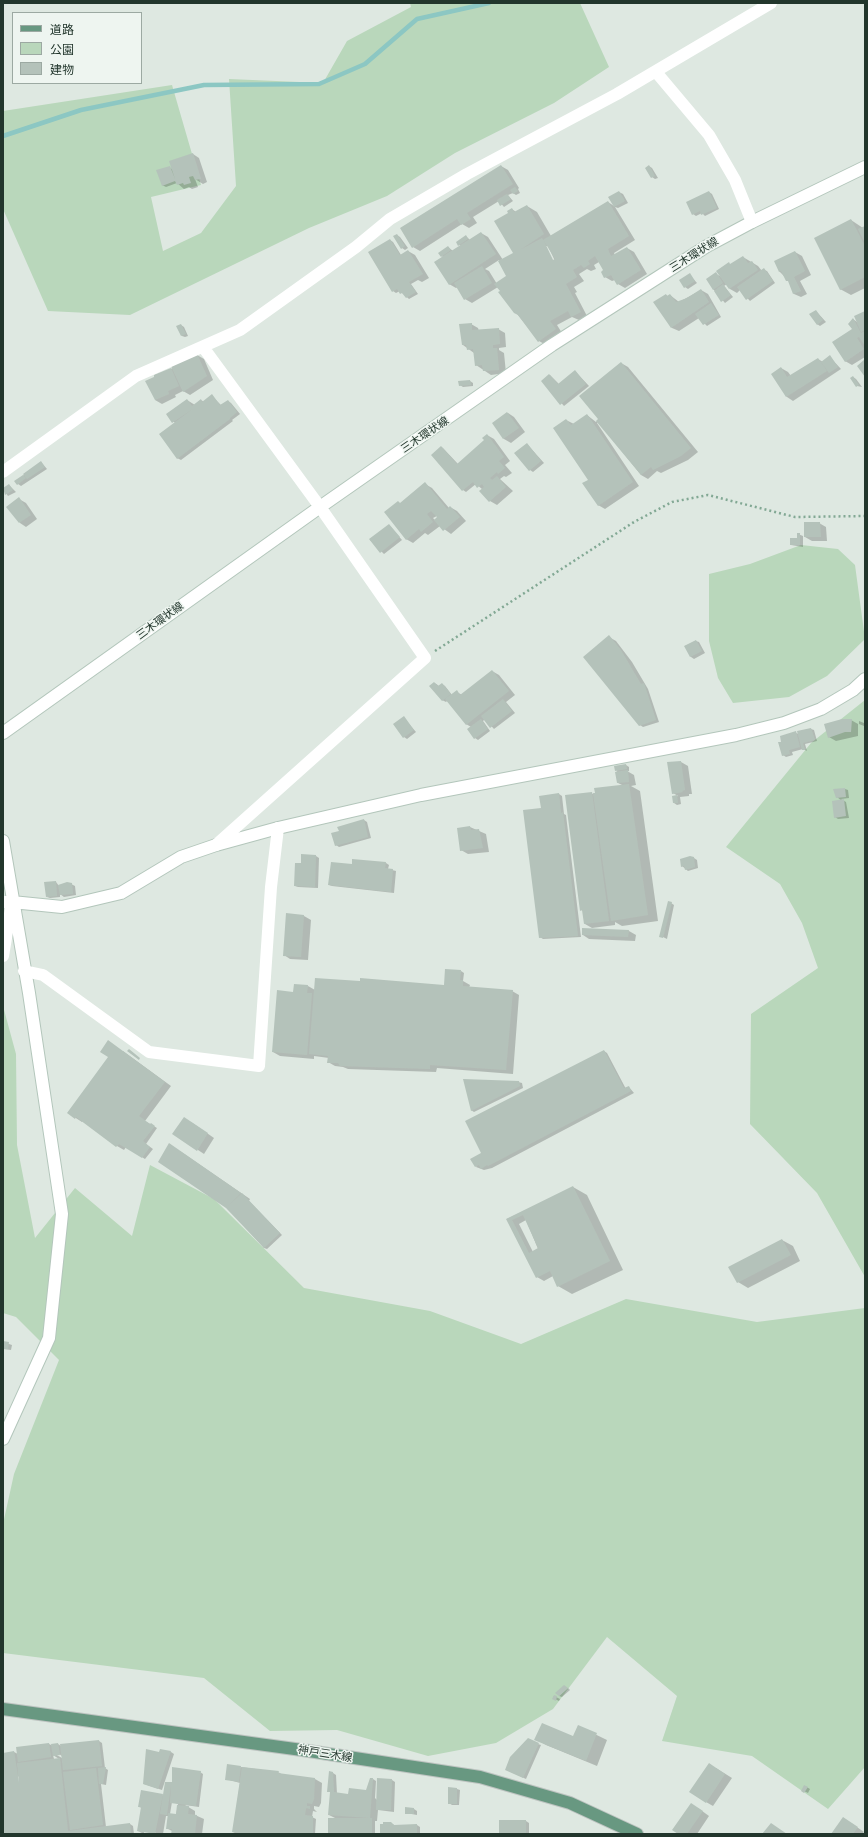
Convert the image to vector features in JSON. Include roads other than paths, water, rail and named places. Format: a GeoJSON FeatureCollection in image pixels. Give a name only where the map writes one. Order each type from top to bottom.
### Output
{"type":"FeatureCollection","features":[{"type":"Feature","properties":{"kind":"main road","name":"神戸三木線"},"geometry":{"type":"LineString","coordinates":[[3,1709],[302,1750],[480,1777],[570,1804],[637,1834]]}},
{"type":"Feature","properties":{"kind":"street"},"geometry":{"type":"LineString","coordinates":[[3,472],[136,376],[240,330],[356,247],[390,219],[467,174],[541,136],[656,72],[771,3]]}},
{"type":"Feature","properties":{"kind":"street"},"geometry":{"type":"LineString","coordinates":[[656,72],[709,135],[735,180],[752,222]]}},
{"type":"Feature","properties":{"kind":"street","name":"三木環状線"},"geometry":{"type":"LineString","coordinates":[[3,733],[320,506],[552,345],[708,246],[752,222],[865,167]]}},
{"type":"Feature","properties":{"kind":"street"},"geometry":{"type":"LineString","coordinates":[[203,347],[320,506],[424,658],[216,845]]}},
{"type":"Feature","properties":{"kind":"street"},"geometry":{"type":"LineString","coordinates":[[8,902],[62,907],[121,893],[181,856],[278,828],[421,795],[736,735],[784,723],[821,709],[853,690],[865,679]]}},
{"type":"Feature","properties":{"kind":"street"},"geometry":{"type":"LineString","coordinates":[[24,971],[43,975],[149,1052],[259,1066],[271,887],[278,828]]}},
{"type":"Feature","properties":{"kind":"street"},"geometry":{"type":"LineString","coordinates":[[3,841],[8,902],[24,971],[62,1214],[49,1338],[3,1439]]}},
{"type":"Feature","properties":{"kind":"street"},"geometry":{"type":"LineString","coordinates":[[3,956],[8,902]]}},
{"type":"Feature","properties":{"kind":"waterway"},"geometry":{"type":"LineString","coordinates":[[3,136],[81,110],[204,85],[319,84],[365,64],[417,19],[489,3]]}}]}
